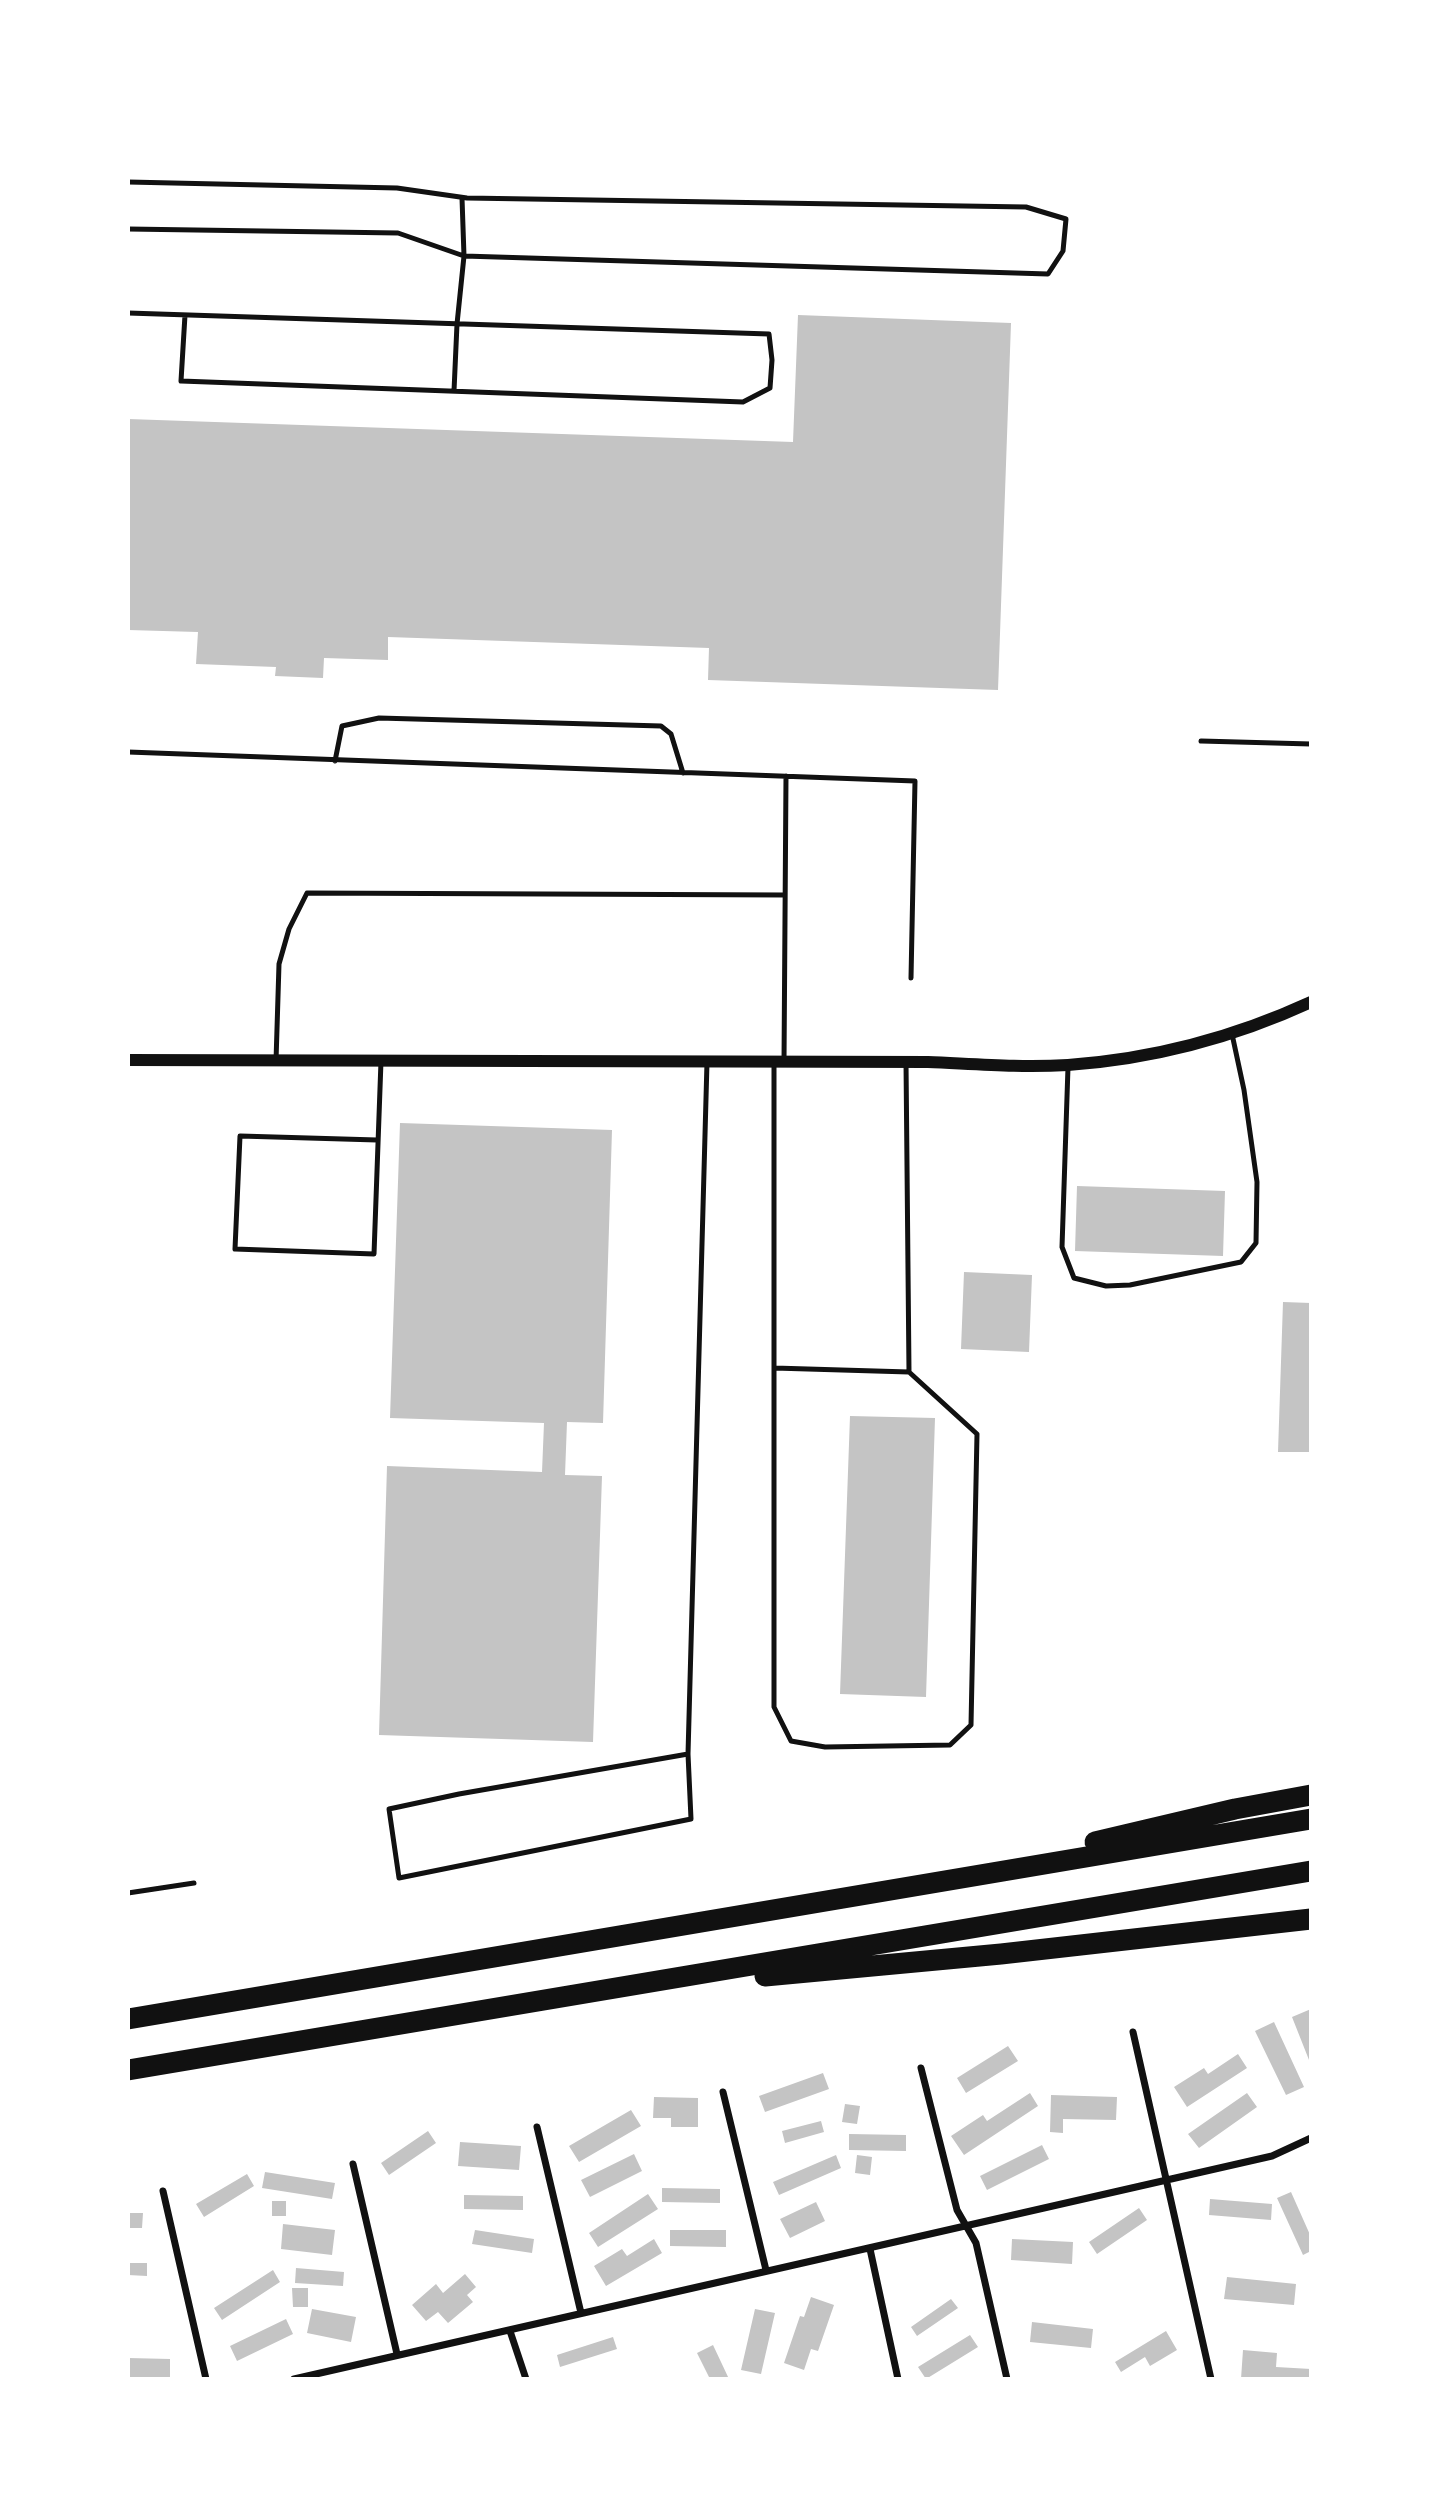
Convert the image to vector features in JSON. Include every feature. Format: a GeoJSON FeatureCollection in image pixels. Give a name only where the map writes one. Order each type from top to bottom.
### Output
{"type":"FeatureCollection","features":[{"type":"Feature","properties":{"kind":"highway"},"geometry":{"type":"LineString","coordinates":[[898,1888],[1235,1809],[1311,1795]]}},
{"type":"Feature","properties":{"kind":"highway"},"geometry":{"type":"LineString","coordinates":[[128,2020],[1311,1819]]}},
{"type":"Feature","properties":{"kind":"highway"},"geometry":{"type":"LineString","coordinates":[[128,2070],[1311,1871]]}},
{"type":"Feature","properties":{"kind":"highway"},"geometry":{"type":"LineString","coordinates":[[572,1996],[1000,1954],[1311,1919]]}},
{"type":"Feature","properties":{"kind":"street"},"geometry":{"type":"LineString","coordinates":[[128,1060],[906,1062],[1069,1065],[1126,1058],[1187,1046],[1232,1034],[1311,1002]]}},
{"type":"Feature","properties":{"kind":"street"},"geometry":{"type":"LineString","coordinates":[[1133,2032],[1211,2379]]}},
{"type":"Feature","properties":{"kind":"street"},"geometry":{"type":"LineString","coordinates":[[921,2068],[957,2210],[976,2243],[1007,2379]]}},
{"type":"Feature","properties":{"kind":"street"},"geometry":{"type":"LineString","coordinates":[[723,2092],[766,2270]]}},
{"type":"Feature","properties":{"kind":"street"},"geometry":{"type":"LineString","coordinates":[[537,2127],[581,2314]]}},
{"type":"Feature","properties":{"kind":"street"},"geometry":{"type":"LineString","coordinates":[[294,2379],[1272,2157],[1311,2138]]}},
{"type":"Feature","properties":{"kind":"street"},"geometry":{"type":"LineString","coordinates":[[353,2164],[397,2354]]}},
{"type":"Feature","properties":{"kind":"street"},"geometry":{"type":"LineString","coordinates":[[163,2191],[206,2379]]}},
{"type":"Feature","properties":{"kind":"street"},"geometry":{"type":"LineString","coordinates":[[870,2249],[898,2379]]}},
{"type":"Feature","properties":{"kind":"street"},"geometry":{"type":"LineString","coordinates":[[510,2331],[526,2379]]}},
{"type":"Feature","properties":{"kind":"lane"},"geometry":{"type":"LineString","coordinates":[[128,182],[397,188],[462,198],[1026,207],[1066,219],[1063,251],[1048,274],[464,256],[398,233],[128,229]]}},
{"type":"Feature","properties":{"kind":"lane"},"geometry":{"type":"LineString","coordinates":[[454,391],[464,256],[462,198]]}},
{"type":"Feature","properties":{"kind":"lane"},"geometry":{"type":"LineString","coordinates":[[128,313],[769,334],[772,360],[770,388],[743,402],[181,381],[185,315]]}},
{"type":"Feature","properties":{"kind":"lane"},"geometry":{"type":"LineString","coordinates":[[335,761],[342,726],[379,718],[660,726],[671,734],[684,773]]}},
{"type":"Feature","properties":{"kind":"lane"},"geometry":{"type":"LineString","coordinates":[[1201,741],[1311,744]]}},
{"type":"Feature","properties":{"kind":"lane"},"geometry":{"type":"LineString","coordinates":[[128,752],[915,781],[911,978]]}},
{"type":"Feature","properties":{"kind":"lane"},"geometry":{"type":"LineString","coordinates":[[774,1368],[909,1372],[977,1434],[971,1724],[950,1745],[825,1747],[791,1741],[774,1707],[774,1368],[786,776]]}},
{"type":"Feature","properties":{"kind":"lane"},"geometry":{"type":"LineString","coordinates":[[276,1061],[279,964],[289,929],[307,893],[785,895]]}},
{"type":"Feature","properties":{"kind":"lane"},"geometry":{"type":"LineString","coordinates":[[1069,1065],[1062,1247],[1074,1278],[1106,1286],[1130,1285],[1241,1262],[1256,1243],[1257,1182],[1244,1090],[1232,1034]]}},
{"type":"Feature","properties":{"kind":"lane"},"geometry":{"type":"LineString","coordinates":[[377,1140],[240,1136],[236,1249],[374,1254],[381,1061]]}},
{"type":"Feature","properties":{"kind":"lane"},"geometry":{"type":"LineString","coordinates":[[688,1754],[459,1794],[389,1810],[400,1878],[691,1819],[688,1754],[707,1062]]}},
{"type":"Feature","properties":{"kind":"lane"},"geometry":{"type":"LineString","coordinates":[[906,1062],[909,1372]]}},
{"type":"Feature","properties":{"kind":"lane"},"geometry":{"type":"LineString","coordinates":[[128,1893],[194,1882]]}},
{"type":"Feature","properties":{"kind":"building"},"geometry":{"type":"Polygon","coordinates":[[[798,315],[1011,323],[998,690],[708,680],[709,648],[388,637],[388,660],[324,658],[323,678],[275,676],[276,667],[196,664],[198,632],[128,630],[128,419],[793,442],[798,315]]]}},
{"type":"Feature","properties":{"kind":"building"},"geometry":{"type":"Polygon","coordinates":[[[400,1123],[612,1130],[603,1423],[567,1422],[565,1475],[602,1476],[593,1742],[379,1735],[387,1466],[542,1472],[544,1423],[390,1418],[400,1123]]]}},
{"type":"Feature","properties":{"kind":"building"},"geometry":{"type":"Polygon","coordinates":[[[1077,1186],[1225,1191],[1223,1256],[1075,1251],[1077,1186]]]}},
{"type":"Feature","properties":{"kind":"building"},"geometry":{"type":"Polygon","coordinates":[[[964,1272],[1032,1275],[1029,1352],[961,1349],[964,1272]]]}},
{"type":"Feature","properties":{"kind":"building"},"geometry":{"type":"Polygon","coordinates":[[[1283,1302],[1311,1303],[1311,1452],[1278,1452],[1283,1302]]]}},
{"type":"Feature","properties":{"kind":"building"},"geometry":{"type":"Polygon","coordinates":[[[850,1416],[935,1418],[926,1697],[840,1694],[850,1416]]]}},
{"type":"Feature","properties":{"kind":"building"},"geometry":{"type":"Polygon","coordinates":[[[1311,2009],[1311,2065],[1292,2017],[1311,2009]]]}},
{"type":"Feature","properties":{"kind":"building"},"geometry":{"type":"Polygon","coordinates":[[[1274,2022],[1304,2087],[1286,2095],[1255,2031],[1274,2022]]]}},
{"type":"Feature","properties":{"kind":"building"},"geometry":{"type":"Polygon","coordinates":[[[1008,2046],[1018,2061],[966,2093],[957,2078],[1008,2046]]]}},
{"type":"Feature","properties":{"kind":"building"},"geometry":{"type":"Polygon","coordinates":[[[1238,2054],[1247,2068],[1187,2107],[1174,2087],[1204,2068],[1208,2074],[1238,2054]]]}},
{"type":"Feature","properties":{"kind":"building"},"geometry":{"type":"Polygon","coordinates":[[[823,2073],[829,2089],[765,2112],[759,2096],[823,2073]]]}},
{"type":"Feature","properties":{"kind":"building"},"geometry":{"type":"Polygon","coordinates":[[[1030,2093],[1038,2106],[964,2155],[951,2136],[983,2115],[987,2121],[1030,2093]]]}},
{"type":"Feature","properties":{"kind":"building"},"geometry":{"type":"Polygon","coordinates":[[[1247,2093],[1257,2107],[1199,2148],[1188,2134],[1247,2093]]]}},
{"type":"Feature","properties":{"kind":"building"},"geometry":{"type":"Polygon","coordinates":[[[1051,2095],[1117,2097],[1116,2120],[1063,2119],[1063,2133],[1050,2132],[1051,2095]]]}},
{"type":"Feature","properties":{"kind":"building"},"geometry":{"type":"Polygon","coordinates":[[[654,2097],[698,2098],[698,2127],[671,2127],[671,2118],[653,2118],[654,2097]]]}},
{"type":"Feature","properties":{"kind":"building"},"geometry":{"type":"Polygon","coordinates":[[[845,2104],[860,2106],[857,2124],[842,2122],[845,2104]]]}},
{"type":"Feature","properties":{"kind":"building"},"geometry":{"type":"Polygon","coordinates":[[[631,2110],[641,2126],[579,2162],[569,2146],[631,2110]]]}},
{"type":"Feature","properties":{"kind":"building"},"geometry":{"type":"Polygon","coordinates":[[[821,2121],[824,2132],[785,2143],[782,2131],[821,2121]]]}},
{"type":"Feature","properties":{"kind":"building"},"geometry":{"type":"Polygon","coordinates":[[[428,2131],[436,2143],[389,2175],[381,2163],[428,2131]]]}},
{"type":"Feature","properties":{"kind":"building"},"geometry":{"type":"Polygon","coordinates":[[[849,2134],[906,2135],[906,2151],[849,2150],[849,2134]]]}},
{"type":"Feature","properties":{"kind":"building"},"geometry":{"type":"Polygon","coordinates":[[[460,2142],[521,2146],[519,2170],[458,2166],[460,2142]]]}},
{"type":"Feature","properties":{"kind":"building"},"geometry":{"type":"Polygon","coordinates":[[[1042,2145],[1049,2159],[987,2190],[980,2176],[1042,2145]]]}},
{"type":"Feature","properties":{"kind":"building"},"geometry":{"type":"Polygon","coordinates":[[[634,2154],[642,2171],[590,2197],[581,2180],[634,2154]]]}},
{"type":"Feature","properties":{"kind":"building"},"geometry":{"type":"Polygon","coordinates":[[[836,2155],[841,2168],[779,2195],[773,2182],[836,2155]]]}},
{"type":"Feature","properties":{"kind":"building"},"geometry":{"type":"Polygon","coordinates":[[[857,2155],[872,2157],[870,2175],[855,2173],[857,2155]]]}},
{"type":"Feature","properties":{"kind":"building"},"geometry":{"type":"Polygon","coordinates":[[[265,2172],[335,2183],[332,2199],[262,2188],[265,2172]]]}},
{"type":"Feature","properties":{"kind":"building"},"geometry":{"type":"Polygon","coordinates":[[[247,2174],[254,2186],[204,2217],[196,2204],[247,2174]]]}},
{"type":"Feature","properties":{"kind":"building"},"geometry":{"type":"Polygon","coordinates":[[[662,2188],[720,2189],[720,2203],[662,2202],[662,2188]]]}},
{"type":"Feature","properties":{"kind":"building"},"geometry":{"type":"Polygon","coordinates":[[[1291,2192],[1311,2237],[1311,2251],[1303,2255],[1277,2198],[1291,2192]]]}},
{"type":"Feature","properties":{"kind":"building"},"geometry":{"type":"Polygon","coordinates":[[[648,2194],[658,2209],[598,2247],[589,2233],[648,2194]]]}},
{"type":"Feature","properties":{"kind":"building"},"geometry":{"type":"Polygon","coordinates":[[[464,2195],[523,2196],[523,2210],[464,2209],[464,2195]]]}},
{"type":"Feature","properties":{"kind":"building"},"geometry":{"type":"Polygon","coordinates":[[[1210,2199],[1272,2204],[1271,2220],[1209,2215],[1210,2199]]]}},
{"type":"Feature","properties":{"kind":"building"},"geometry":{"type":"Polygon","coordinates":[[[272,2201],[286,2201],[286,2216],[272,2216],[272,2201]]]}},
{"type":"Feature","properties":{"kind":"building"},"geometry":{"type":"Polygon","coordinates":[[[816,2202],[825,2221],[790,2238],[780,2219],[816,2202]]]}},
{"type":"Feature","properties":{"kind":"building"},"geometry":{"type":"Polygon","coordinates":[[[1139,2208],[1147,2220],[1097,2254],[1089,2242],[1139,2208]]]}},
{"type":"Feature","properties":{"kind":"building"},"geometry":{"type":"Polygon","coordinates":[[[128,2213],[143,2213],[142,2228],[128,2228],[128,2213]]]}},
{"type":"Feature","properties":{"kind":"building"},"geometry":{"type":"Polygon","coordinates":[[[283,2224],[335,2230],[332,2255],[281,2249],[283,2224]]]}},
{"type":"Feature","properties":{"kind":"building"},"geometry":{"type":"Polygon","coordinates":[[[475,2230],[534,2239],[532,2253],[472,2244],[475,2230]]]}},
{"type":"Feature","properties":{"kind":"building"},"geometry":{"type":"Polygon","coordinates":[[[670,2230],[726,2230],[726,2247],[670,2246],[670,2230]]]}},
{"type":"Feature","properties":{"kind":"building"},"geometry":{"type":"Polygon","coordinates":[[[654,2239],[662,2253],[606,2286],[594,2266],[622,2249],[627,2256],[654,2239]]]}},
{"type":"Feature","properties":{"kind":"building"},"geometry":{"type":"Polygon","coordinates":[[[1012,2239],[1073,2242],[1072,2264],[1011,2260],[1012,2239]]]}},
{"type":"Feature","properties":{"kind":"building"},"geometry":{"type":"Polygon","coordinates":[[[128,2263],[147,2263],[147,2276],[128,2275],[128,2263]]]}},
{"type":"Feature","properties":{"kind":"building"},"geometry":{"type":"Polygon","coordinates":[[[296,2268],[344,2272],[343,2286],[295,2283],[296,2268]]]}},
{"type":"Feature","properties":{"kind":"building"},"geometry":{"type":"Polygon","coordinates":[[[273,2270],[280,2282],[222,2320],[214,2308],[273,2270]]]}},
{"type":"Feature","properties":{"kind":"building"},"geometry":{"type":"Polygon","coordinates":[[[465,2274],[476,2287],[467,2295],[473,2302],[448,2323],[438,2312],[426,2321],[412,2305],[436,2284],[443,2293],[465,2274]]]}},
{"type":"Feature","properties":{"kind":"building"},"geometry":{"type":"Polygon","coordinates":[[[1227,2277],[1296,2284],[1294,2305],[1224,2299],[1227,2277]]]}},
{"type":"Feature","properties":{"kind":"building"},"geometry":{"type":"Polygon","coordinates":[[[292,2288],[308,2288],[308,2307],[293,2307],[292,2288]]]}},
{"type":"Feature","properties":{"kind":"building"},"geometry":{"type":"Polygon","coordinates":[[[811,2297],[834,2305],[818,2351],[811,2349],[804,2370],[784,2363],[800,2316],[804,2317],[811,2297]]]}},
{"type":"Feature","properties":{"kind":"building"},"geometry":{"type":"Polygon","coordinates":[[[951,2299],[958,2308],[917,2336],[911,2327],[951,2299]]]}},
{"type":"Feature","properties":{"kind":"building"},"geometry":{"type":"Polygon","coordinates":[[[312,2309],[356,2317],[351,2342],[307,2333],[312,2309]]]}},
{"type":"Feature","properties":{"kind":"building"},"geometry":{"type":"Polygon","coordinates":[[[755,2309],[775,2313],[761,2374],[741,2370],[755,2309]]]}},
{"type":"Feature","properties":{"kind":"building"},"geometry":{"type":"Polygon","coordinates":[[[286,2319],[293,2334],[237,2361],[230,2346],[286,2319]]]}},
{"type":"Feature","properties":{"kind":"building"},"geometry":{"type":"Polygon","coordinates":[[[1032,2322],[1093,2329],[1091,2348],[1030,2342],[1032,2322]]]}},
{"type":"Feature","properties":{"kind":"building"},"geometry":{"type":"Polygon","coordinates":[[[1166,2331],[1177,2350],[1150,2366],[1145,2357],[1121,2372],[1115,2362],[1166,2331]]]}},
{"type":"Feature","properties":{"kind":"building"},"geometry":{"type":"Polygon","coordinates":[[[970,2335],[978,2347],[926,2379],[918,2367],[970,2335]]]}},
{"type":"Feature","properties":{"kind":"building"},"geometry":{"type":"Polygon","coordinates":[[[613,2337],[617,2349],[560,2367],[557,2355],[613,2337]]]}},
{"type":"Feature","properties":{"kind":"building"},"geometry":{"type":"Polygon","coordinates":[[[713,2345],[729,2379],[710,2379],[697,2353],[713,2345]]]}},
{"type":"Feature","properties":{"kind":"building"},"geometry":{"type":"Polygon","coordinates":[[[1243,2350],[1277,2353],[1276,2367],[1311,2369],[1311,2379],[1241,2379],[1243,2350]]]}},
{"type":"Feature","properties":{"kind":"building"},"geometry":{"type":"Polygon","coordinates":[[[128,2358],[170,2359],[170,2379],[128,2379],[128,2358]]]}}]}
